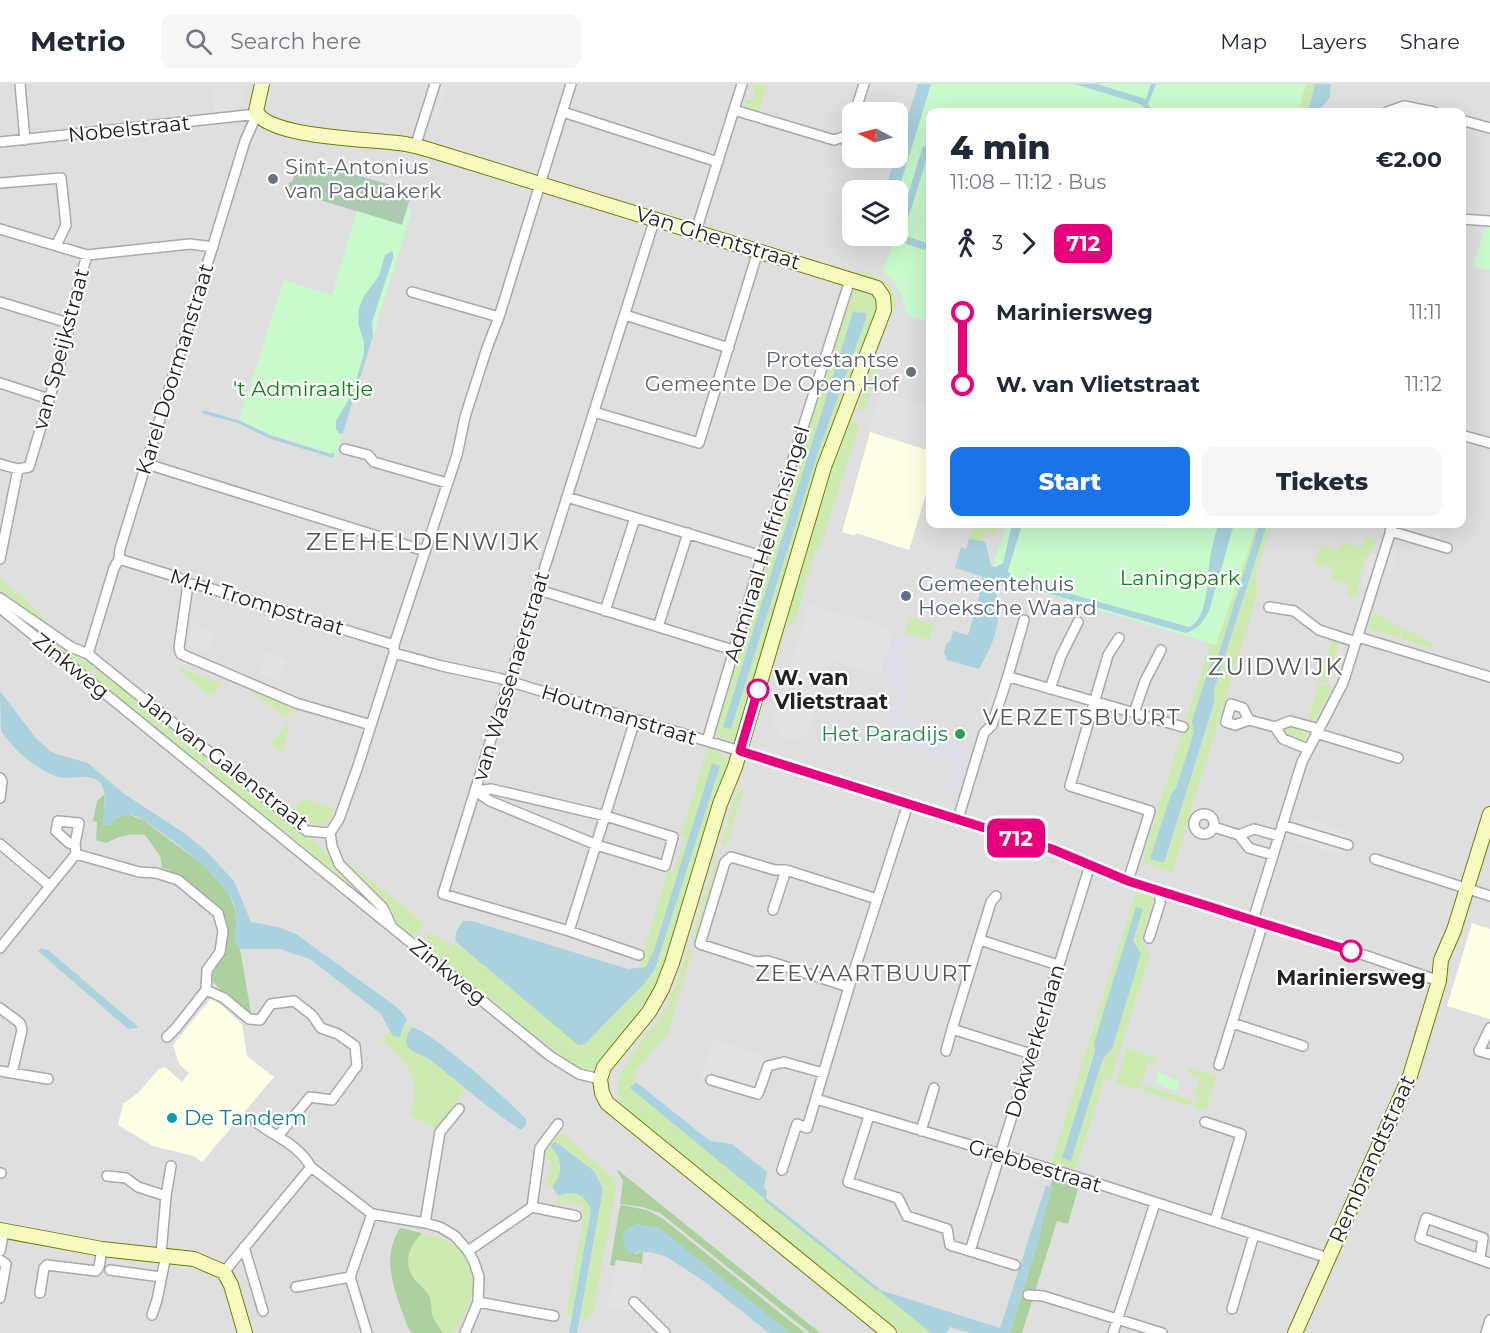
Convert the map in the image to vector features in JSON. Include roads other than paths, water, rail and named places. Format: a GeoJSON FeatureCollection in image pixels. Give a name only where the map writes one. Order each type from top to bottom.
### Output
{"type":"FeatureCollection","features":[{"type":"Feature","properties":{"kind":"street"},"geometry":{"type":"LineString","coordinates":[[20,84],[25,140]]}},
{"type":"Feature","properties":{"kind":"street","name":"Karel Doormanstraat"},"geometry":{"type":"LineString","coordinates":[[88,654],[114,568],[120,559],[120,549],[246,141],[257,114],[256,105],[262,84]]}},
{"type":"Feature","properties":{"kind":"street"},"geometry":{"type":"LineString","coordinates":[[415,147],[435,84]]}},
{"type":"Feature","properties":{"kind":"street"},"geometry":{"type":"LineString","coordinates":[[330,833],[339,819],[371,725],[447,483],[477,378],[499,317],[572,84]]}},
{"type":"Feature","properties":{"kind":"street"},"geometry":{"type":"LineString","coordinates":[[696,231],[742,84]]}},
{"type":"Feature","properties":{"kind":"street"},"geometry":{"type":"LineString","coordinates":[[858,102],[864,84]]}},
{"type":"Feature","properties":{"kind":"street"},"geometry":{"type":"LineString","coordinates":[[1398,108],[1404,106],[1414,108]]}},
{"type":"Feature","properties":{"kind":"street"},"geometry":{"type":"LineString","coordinates":[[734,110],[831,140],[842,138]]}},
{"type":"Feature","properties":{"kind":"street"},"geometry":{"type":"LineString","coordinates":[[563,112],[718,162]]}},
{"type":"Feature","properties":{"kind":"street","name":"Nobelstraat"},"geometry":{"type":"LineString","coordinates":[[0,142],[257,114]]}},
{"type":"Feature","properties":{"kind":"street","name":"Van Ghentstraat"},"geometry":{"type":"LineString","coordinates":[[257,114],[269,122],[310,135],[400,143],[415,147],[655,218],[877,288],[885,306],[824,466],[740,751]]}},
{"type":"Feature","properties":{"kind":"street"},"geometry":{"type":"LineString","coordinates":[[1466,121],[1490,128]]}},
{"type":"Feature","properties":{"kind":"street"},"geometry":{"type":"LineString","coordinates":[[0,183],[61,178],[66,225],[56,246]]}},
{"type":"Feature","properties":{"kind":"street","name":"van Wassenaerstraat"},"geometry":{"type":"LineString","coordinates":[[569,931],[443,894],[655,218]]}},
{"type":"Feature","properties":{"kind":"street"},"geometry":{"type":"LineString","coordinates":[[1466,219],[1490,221]]}},
{"type":"Feature","properties":{"kind":"street"},"geometry":{"type":"LineString","coordinates":[[0,229],[87,255]]}},
{"type":"Feature","properties":{"kind":"street","name":"van Speijkstraat"},"geometry":{"type":"LineString","coordinates":[[0,559],[18,469],[29,466],[68,336],[68,323],[87,255],[190,244],[213,247]]}},
{"type":"Feature","properties":{"kind":"street"},"geometry":{"type":"LineString","coordinates":[[594,412],[699,443],[758,251]]}},
{"type":"Feature","properties":{"kind":"street","name":"Admiraal Helfrichsingel"},"geometry":{"type":"LineString","coordinates":[[707,741],[762,556],[850,280]]}},
{"type":"Feature","properties":{"kind":"street"},"geometry":{"type":"LineString","coordinates":[[412,292],[499,317]]}},
{"type":"Feature","properties":{"kind":"street"},"geometry":{"type":"LineString","coordinates":[[0,302],[68,323]]}},
{"type":"Feature","properties":{"kind":"street"},"geometry":{"type":"LineString","coordinates":[[625,315],[729,348]]}},
{"type":"Feature","properties":{"kind":"street"},"geometry":{"type":"LineString","coordinates":[[0,383],[49,399]]}},
{"type":"Feature","properties":{"kind":"street"},"geometry":{"type":"LineString","coordinates":[[1466,436],[1490,442]]}},
{"type":"Feature","properties":{"kind":"street"},"geometry":{"type":"LineString","coordinates":[[345,448],[368,455],[374,462],[447,483]]}},
{"type":"Feature","properties":{"kind":"street"},"geometry":{"type":"LineString","coordinates":[[0,464],[18,469]]}},
{"type":"Feature","properties":{"kind":"street"},"geometry":{"type":"LineString","coordinates":[[147,464],[425,551]]}},
{"type":"Feature","properties":{"kind":"street"},"geometry":{"type":"LineString","coordinates":[[567,497],[762,556]]}},
{"type":"Feature","properties":{"kind":"street"},"geometry":{"type":"LineString","coordinates":[[606,610],[635,518]]}},
{"type":"Feature","properties":{"kind":"street"},"geometry":{"type":"LineString","coordinates":[[1253,920],[1308,749],[1338,696],[1391,528]]}},
{"type":"Feature","properties":{"kind":"street"},"geometry":{"type":"LineString","coordinates":[[1394,528],[1447,548]]}},
{"type":"Feature","properties":{"kind":"street"},"geometry":{"type":"LineString","coordinates":[[658,627],[688,533]]}},
{"type":"Feature","properties":{"kind":"street","name":"M.H. Trompstraat"},"geometry":{"type":"LineString","coordinates":[[120,559],[177,577],[188,584],[200,585],[394,649]]}},
{"type":"Feature","properties":{"kind":"street"},"geometry":{"type":"LineString","coordinates":[[188,584],[179,648],[182,654],[296,703],[371,725]]}},
{"type":"Feature","properties":{"kind":"street"},"geometry":{"type":"LineString","coordinates":[[538,590],[733,650]]}},
{"type":"Feature","properties":{"kind":"street","name":"Zinkweg"},"geometry":{"type":"LineString","coordinates":[[0,598],[71,647],[88,654]]}},
{"type":"Feature","properties":{"kind":"street"},"geometry":{"type":"LineString","coordinates":[[1269,607],[1294,611],[1319,630],[1490,677]]}},
{"type":"Feature","properties":{"kind":"street","name":"Zinkweg"},"geometry":{"type":"LineString","coordinates":[[0,608],[550,1056],[579,1074],[600,1079]]}},
{"type":"Feature","properties":{"kind":"street"},"geometry":{"type":"LineString","coordinates":[[958,819],[984,733],[992,725],[1024,620]]}},
{"type":"Feature","properties":{"kind":"street"},"geometry":{"type":"LineString","coordinates":[[1050,689],[1060,656],[1078,622]]}},
{"type":"Feature","properties":{"kind":"street"},"geometry":{"type":"LineString","coordinates":[[1119,638],[1108,655],[1070,786],[1150,811],[1128,881]]}},
{"type":"Feature","properties":{"kind":"street","name":"Houtmanstraat"},"geometry":{"type":"LineString","coordinates":[[394,649],[442,666],[498,678],[740,751]]}},
{"type":"Feature","properties":{"kind":"street"},"geometry":{"type":"LineString","coordinates":[[1134,713],[1145,681],[1161,650]]}},
{"type":"Feature","properties":{"kind":"street","name":"Jan van Galenstraat"},"geometry":{"type":"LineString","coordinates":[[88,654],[307,831],[330,833],[339,864],[383,908],[392,927]]}},
{"type":"Feature","properties":{"kind":"street"},"geometry":{"type":"LineString","coordinates":[[1007,679],[1013,678],[1183,727]]}},
{"type":"Feature","properties":{"kind":"street"},"geometry":{"type":"LineString","coordinates":[[635,720],[569,931],[639,955]]}},
{"type":"Feature","properties":{"kind":"street"},"geometry":{"type":"LineString","coordinates":[[1249,720],[1275,727],[1290,721],[1398,758]]}},
{"type":"Feature","properties":{"kind":"street"},"geometry":{"type":"LineString","coordinates":[[1275,727],[1282,739],[1308,749]]}},
{"type":"Feature","properties":{"kind":"street"},"geometry":{"type":"LineString","coordinates":[[889,1333],[624,1118],[607,1103],[602,1093],[600,1079],[604,1067],[649,1012],[662,989],[720,804],[740,751],[1052,849],[1128,881],[1439,981]]}},
{"type":"Feature","properties":{"kind":"street"},"geometry":{"type":"LineString","coordinates":[[0,778],[2,781],[0,798]]}},
{"type":"Feature","properties":{"kind":"street"},"geometry":{"type":"LineString","coordinates":[[491,789],[606,816],[673,837],[665,866],[597,846],[490,801],[476,790],[491,789]]}},
{"type":"Feature","properties":{"kind":"street"},"geometry":{"type":"LineString","coordinates":[[782,1170],[796,1124],[807,1128],[849,987],[908,804]]}},
{"type":"Feature","properties":{"kind":"street","name":"Rembrandtstraat"},"geometry":{"type":"LineString","coordinates":[[1295,1333],[1410,1076],[1439,981],[1441,960],[1454,930],[1490,814]]}},
{"type":"Feature","properties":{"kind":"street"},"geometry":{"type":"LineString","coordinates":[[1282,825],[1348,845]]}},
{"type":"Feature","properties":{"kind":"street"},"geometry":{"type":"LineString","coordinates":[[1214,827],[1239,835],[1249,848],[1273,855]]}},
{"type":"Feature","properties":{"kind":"street"},"geometry":{"type":"LineString","coordinates":[[1239,835],[1254,830],[1279,836]]}},
{"type":"Feature","properties":{"kind":"street"},"geometry":{"type":"LineString","coordinates":[[0,844],[50,886]]}},
{"type":"Feature","properties":{"kind":"street"},"geometry":{"type":"LineString","coordinates":[[0,948],[50,886],[76,849],[139,872],[156,873],[178,880],[214,909],[221,919],[223,930],[220,952],[207,970],[206,990],[167,1037]]}},
{"type":"Feature","properties":{"kind":"street"},"geometry":{"type":"LineString","coordinates":[[849,987],[768,961],[756,962],[700,944],[725,861],[731,857],[775,870],[786,870],[877,899]]}},
{"type":"Feature","properties":{"kind":"street"},"geometry":{"type":"LineString","coordinates":[[1374,859],[1490,896]]}},
{"type":"Feature","properties":{"kind":"street","name":"Dokwerkerlaan"},"geometry":{"type":"LineString","coordinates":[[970,1251],[1090,865]]}},
{"type":"Feature","properties":{"kind":"street"},"geometry":{"type":"LineString","coordinates":[[773,910],[786,870]]}},
{"type":"Feature","properties":{"kind":"street"},"geometry":{"type":"LineString","coordinates":[[1149,939],[1160,903],[1160,891]]}},
{"type":"Feature","properties":{"kind":"street"},"geometry":{"type":"LineString","coordinates":[[945,1051],[991,902],[996,896]]}},
{"type":"Feature","properties":{"kind":"street"},"geometry":{"type":"LineString","coordinates":[[1219,1065],[1263,923]]}},
{"type":"Feature","properties":{"kind":"street"},"geometry":{"type":"LineString","coordinates":[[980,940],[1058,965]]}},
{"type":"Feature","properties":{"kind":"street"},"geometry":{"type":"LineString","coordinates":[[206,990],[224,998],[249,1019],[260,1020],[271,1004],[294,1001],[312,1015],[321,1028],[338,1034],[354,1046],[357,1065],[332,1100],[310,1097],[279,1135]]}},
{"type":"Feature","properties":{"kind":"street"},"geometry":{"type":"LineString","coordinates":[[0,1008],[20,1023],[22,1030],[12,1073]]}},
{"type":"Feature","properties":{"kind":"street"},"geometry":{"type":"LineString","coordinates":[[1232,1023],[1303,1046]]}},
{"type":"Feature","properties":{"kind":"street"},"geometry":{"type":"LineString","coordinates":[[1490,1028],[1479,1051],[1490,1054]]}},
{"type":"Feature","properties":{"kind":"street"},"geometry":{"type":"LineString","coordinates":[[952,1029],[1031,1054]]}},
{"type":"Feature","properties":{"kind":"street"},"geometry":{"type":"LineString","coordinates":[[711,1080],[758,1094],[768,1066],[784,1062],[823,1073]]}},
{"type":"Feature","properties":{"kind":"street"},"geometry":{"type":"LineString","coordinates":[[0,1071],[48,1079]]}},
{"type":"Feature","properties":{"kind":"street"},"geometry":{"type":"LineString","coordinates":[[921,1131],[934,1088]]}},
{"type":"Feature","properties":{"kind":"street","name":"Grebbestraat"},"geometry":{"type":"LineString","coordinates":[[816,1099],[1215,1221],[1328,1258]]}},
{"type":"Feature","properties":{"kind":"street"},"geometry":{"type":"LineString","coordinates":[[425,1223],[440,1132],[459,1109]]}},
{"type":"Feature","properties":{"kind":"street"},"geometry":{"type":"LineString","coordinates":[[869,1116],[848,1182],[898,1198],[907,1216],[947,1229],[950,1245],[1015,1265]]}},
{"type":"Feature","properties":{"kind":"street"},"geometry":{"type":"LineString","coordinates":[[256,1122],[269,1132],[279,1135],[305,1156],[311,1167],[372,1214],[425,1223],[440,1227],[455,1236],[468,1251],[479,1277],[478,1302],[465,1333]]}},
{"type":"Feature","properties":{"kind":"street"},"geometry":{"type":"LineString","coordinates":[[1205,1122],[1241,1134],[1215,1221]]}},
{"type":"Feature","properties":{"kind":"street"},"geometry":{"type":"LineString","coordinates":[[532,1207],[540,1148],[558,1124]]}},
{"type":"Feature","properties":{"kind":"street"},"geometry":{"type":"LineString","coordinates":[[152,1315],[157,1300],[163,1255],[166,1196],[171,1166]]}},
{"type":"Feature","properties":{"kind":"street"},"geometry":{"type":"LineString","coordinates":[[225,1272],[311,1167]]}},
{"type":"Feature","properties":{"kind":"street"},"geometry":{"type":"LineString","coordinates":[[107,1176],[126,1178],[138,1187],[166,1196]]}},
{"type":"Feature","properties":{"kind":"street"},"geometry":{"type":"LineString","coordinates":[[1113,1333],[1155,1203]]}},
{"type":"Feature","properties":{"kind":"street"},"geometry":{"type":"LineString","coordinates":[[468,1251],[532,1207],[576,1216]]}},
{"type":"Feature","properties":{"kind":"street"},"geometry":{"type":"LineString","coordinates":[[367,1333],[350,1277],[372,1214]]}},
{"type":"Feature","properties":{"kind":"street"},"geometry":{"type":"LineString","coordinates":[[1480,1258],[1483,1238],[1426,1218],[1420,1238],[1490,1263]]}},
{"type":"Feature","properties":{"kind":"street"},"geometry":{"type":"LineString","coordinates":[[0,1251],[2,1230],[102,1250],[194,1258],[225,1272],[245,1333]]}},
{"type":"Feature","properties":{"kind":"street"},"geometry":{"type":"LineString","coordinates":[[1232,1310],[1254,1235]]}},
{"type":"Feature","properties":{"kind":"street"},"geometry":{"type":"LineString","coordinates":[[244,1247],[263,1311]]}},
{"type":"Feature","properties":{"kind":"street"},"geometry":{"type":"LineString","coordinates":[[40,1293],[44,1268],[47,1265],[54,1264],[96,1271],[102,1250]]}},
{"type":"Feature","properties":{"kind":"street"},"geometry":{"type":"LineString","coordinates":[[0,1260],[6,1264],[0,1298]]}},
{"type":"Feature","properties":{"kind":"street"},"geometry":{"type":"LineString","coordinates":[[111,1270],[160,1277]]}},
{"type":"Feature","properties":{"kind":"street"},"geometry":{"type":"LineString","coordinates":[[296,1287],[350,1277]]}},
{"type":"Feature","properties":{"kind":"street"},"geometry":{"type":"LineString","coordinates":[[1028,1295],[1043,1296],[1162,1333]]}},
{"type":"Feature","properties":{"kind":"street"},"geometry":{"type":"LineString","coordinates":[[478,1302],[554,1316]]}},
{"type":"Feature","properties":{"kind":"street"},"geometry":{"type":"LineString","coordinates":[[634,1302],[665,1333]]}},
{"type":"Feature","properties":{"kind":"street"},"geometry":{"type":"LineString","coordinates":[[1486,1333],[1490,1320]]}},
{"type":"Feature","properties":{"kind":"water"},"geometry":{"type":"Polygon","coordinates":[[[918,84],[931,84],[908,159],[908,116],[918,84]]]}},
{"type":"Feature","properties":{"kind":"water"},"geometry":{"type":"Polygon","coordinates":[[[1075,84],[1097,84],[1146,99],[1151,84],[1156,84],[1148,104],[1150,108],[1144,108],[1140,104],[1075,84]]]}},
{"type":"Feature","properties":{"kind":"water"},"geometry":{"type":"Polygon","coordinates":[[[1316,84],[1331,84],[1330,97],[1321,108],[1308,108],[1316,84]]]}},
{"type":"Feature","properties":{"kind":"water"},"geometry":{"type":"Polygon","coordinates":[[[923,146],[926,147],[926,161],[908,219],[908,194],[923,146]]]}},
{"type":"Feature","properties":{"kind":"water"},"geometry":{"type":"Polygon","coordinates":[[[892,168],[905,168],[902,180],[888,180],[892,168]]]}},
{"type":"Feature","properties":{"kind":"water"},"geometry":{"type":"Polygon","coordinates":[[[908,237],[926,243],[926,250],[908,245],[908,237]]]}},
{"type":"Feature","properties":{"kind":"water"},"geometry":{"type":"Polygon","coordinates":[[[392,251],[393,258],[372,322],[373,336],[343,433],[340,434],[336,429],[336,421],[352,394],[364,353],[364,342],[358,323],[359,308],[364,296],[379,276],[385,255],[392,251]]]}},
{"type":"Feature","properties":{"kind":"water"},"geometry":{"type":"Polygon","coordinates":[[[853,312],[866,313],[866,319],[819,450],[731,729],[723,727],[853,312]]]}},
{"type":"Feature","properties":{"kind":"water"},"geometry":{"type":"Polygon","coordinates":[[[1011,528],[1021,528],[1008,571],[1013,578],[1189,627],[1196,622],[1204,604],[1211,552],[1217,528],[1233,528],[1209,611],[1200,625],[1186,633],[999,577],[996,590],[998,615],[996,629],[979,669],[947,660],[944,653],[953,631],[968,635],[983,577],[955,568],[961,547],[966,549],[969,539],[983,541],[986,544],[991,566],[996,567],[1003,563],[1011,528]]]}},
{"type":"Feature","properties":{"kind":"water"},"geometry":{"type":"Polygon","coordinates":[[[1258,528],[1266,528],[1214,690],[1214,703],[1164,863],[1150,859],[1194,732],[1192,721],[1207,674],[1211,664],[1218,656],[1258,528]]]}},
{"type":"Feature","properties":{"kind":"water"},"geometry":{"type":"Polygon","coordinates":[[[0,691],[35,737],[50,751],[88,763],[123,793],[187,835],[207,852],[234,881],[251,922],[278,927],[296,934],[398,1008],[407,1019],[399,1038],[392,1035],[381,1014],[310,959],[280,949],[240,949],[235,943],[235,907],[227,891],[217,879],[175,842],[136,816],[124,815],[114,820],[109,826],[103,825],[105,794],[101,783],[97,780],[88,777],[56,776],[29,761],[1,731],[0,691]]]}},
{"type":"Feature","properties":{"kind":"water"},"geometry":{"type":"Polygon","coordinates":[[[712,763],[720,766],[655,969],[644,984],[585,1044],[578,1045],[456,942],[456,933],[463,921],[472,921],[628,969],[646,967],[654,950],[712,763]]]}},
{"type":"Feature","properties":{"kind":"water"},"geometry":{"type":"Polygon","coordinates":[[[1136,907],[1143,909],[1133,941],[1141,954],[1112,1049],[1103,1058],[1071,1161],[1062,1158],[1095,1051],[1094,1043],[1136,907]]]}},
{"type":"Feature","properties":{"kind":"water"},"geometry":{"type":"Polygon","coordinates":[[[42,948],[47,949],[137,1028],[128,1029],[38,951],[42,948]]]}},
{"type":"Feature","properties":{"kind":"water"},"geometry":{"type":"Polygon","coordinates":[[[412,1027],[437,1041],[504,1097],[526,1119],[526,1125],[521,1130],[429,1059],[411,1050],[406,1040],[412,1027]]]}},
{"type":"Feature","properties":{"kind":"water"},"geometry":{"type":"Polygon","coordinates":[[[636,1082],[710,1141],[732,1144],[767,1172],[764,1187],[767,1191],[766,1200],[630,1088],[636,1082]]]}},
{"type":"Feature","properties":{"kind":"water"},"geometry":{"type":"Polygon","coordinates":[[[556,1142],[594,1171],[603,1189],[577,1333],[569,1333],[591,1210],[578,1194],[569,1193],[558,1196],[552,1186],[560,1172],[559,1161],[551,1147],[556,1142]]]}},
{"type":"Feature","properties":{"kind":"water"},"geometry":{"type":"Polygon","coordinates":[[[1046,1185],[1052,1188],[1010,1333],[971,1333],[950,1327],[946,1333],[931,1333],[877,1289],[1000,1328],[1046,1185]]]}},
{"type":"Feature","properties":{"kind":"water"},"geometry":{"type":"Polygon","coordinates":[[[636,1224],[658,1228],[667,1234],[790,1333],[769,1333],[705,1282],[667,1257],[650,1252],[630,1253],[624,1245],[623,1236],[627,1229],[636,1224]]]}},
{"type":"Feature","properties":{"kind":"waterway"},"geometry":{"type":"LineString","coordinates":[[204,412],[239,422],[270,437],[332,456],[333,454]]}},
{"type":"Feature","properties":{"kind":"waterway"},"geometry":{"type":"LineString","coordinates":[[766,1200],[877,1289]]}},
{"type":"Feature","properties":{"kind":"place","name":"Sint-Antonius van Paduakerk"},"geometry":{"type":"Point","coordinates":[273,179]}},
{"type":"Feature","properties":{"kind":"place","name":"Protestantse Gemeente De Open Hof"},"geometry":{"type":"Point","coordinates":[911,372]}},
{"type":"Feature","properties":{"kind":"place","name":"Gemeentehuis Hoeksche Waard"},"geometry":{"type":"Point","coordinates":[906,596]}},
{"type":"Feature","properties":{"kind":"place","name":"W. van Vlietstraat"},"geometry":{"type":"Point","coordinates":[758,690]}},
{"type":"Feature","properties":{"kind":"place","name":"Het Paradijs"},"geometry":{"type":"Point","coordinates":[960,734]}},
{"type":"Feature","properties":{"kind":"place","name":"Mariniersweg"},"geometry":{"type":"Point","coordinates":[1351,951]}},
{"type":"Feature","properties":{"kind":"place","name":"De Tandem"},"geometry":{"type":"Point","coordinates":[172,1118]}},
{"type":"Feature","properties":{"kind":"district","name":"ZEEHELDENWIJK"},"geometry":{"type":"Point","coordinates":[423,542]}},
{"type":"Feature","properties":{"kind":"district","name":"ZUIDWIJK"},"geometry":{"type":"Point","coordinates":[1276,667]}},
{"type":"Feature","properties":{"kind":"district","name":"VERZETSBUURT"},"geometry":{"type":"Point","coordinates":[1082,717]}},
{"type":"Feature","properties":{"kind":"district","name":"ZEEVAARTBUURT"},"geometry":{"type":"Point","coordinates":[864,973]}},
{"type":"Feature","properties":{"kind":"park label","name":"'t Admiraaltje"},"geometry":{"type":"Point","coordinates":[303,389]}},
{"type":"Feature","properties":{"kind":"park label","name":"Laningpark"},"geometry":{"type":"Point","coordinates":[1180,578]}}]}
